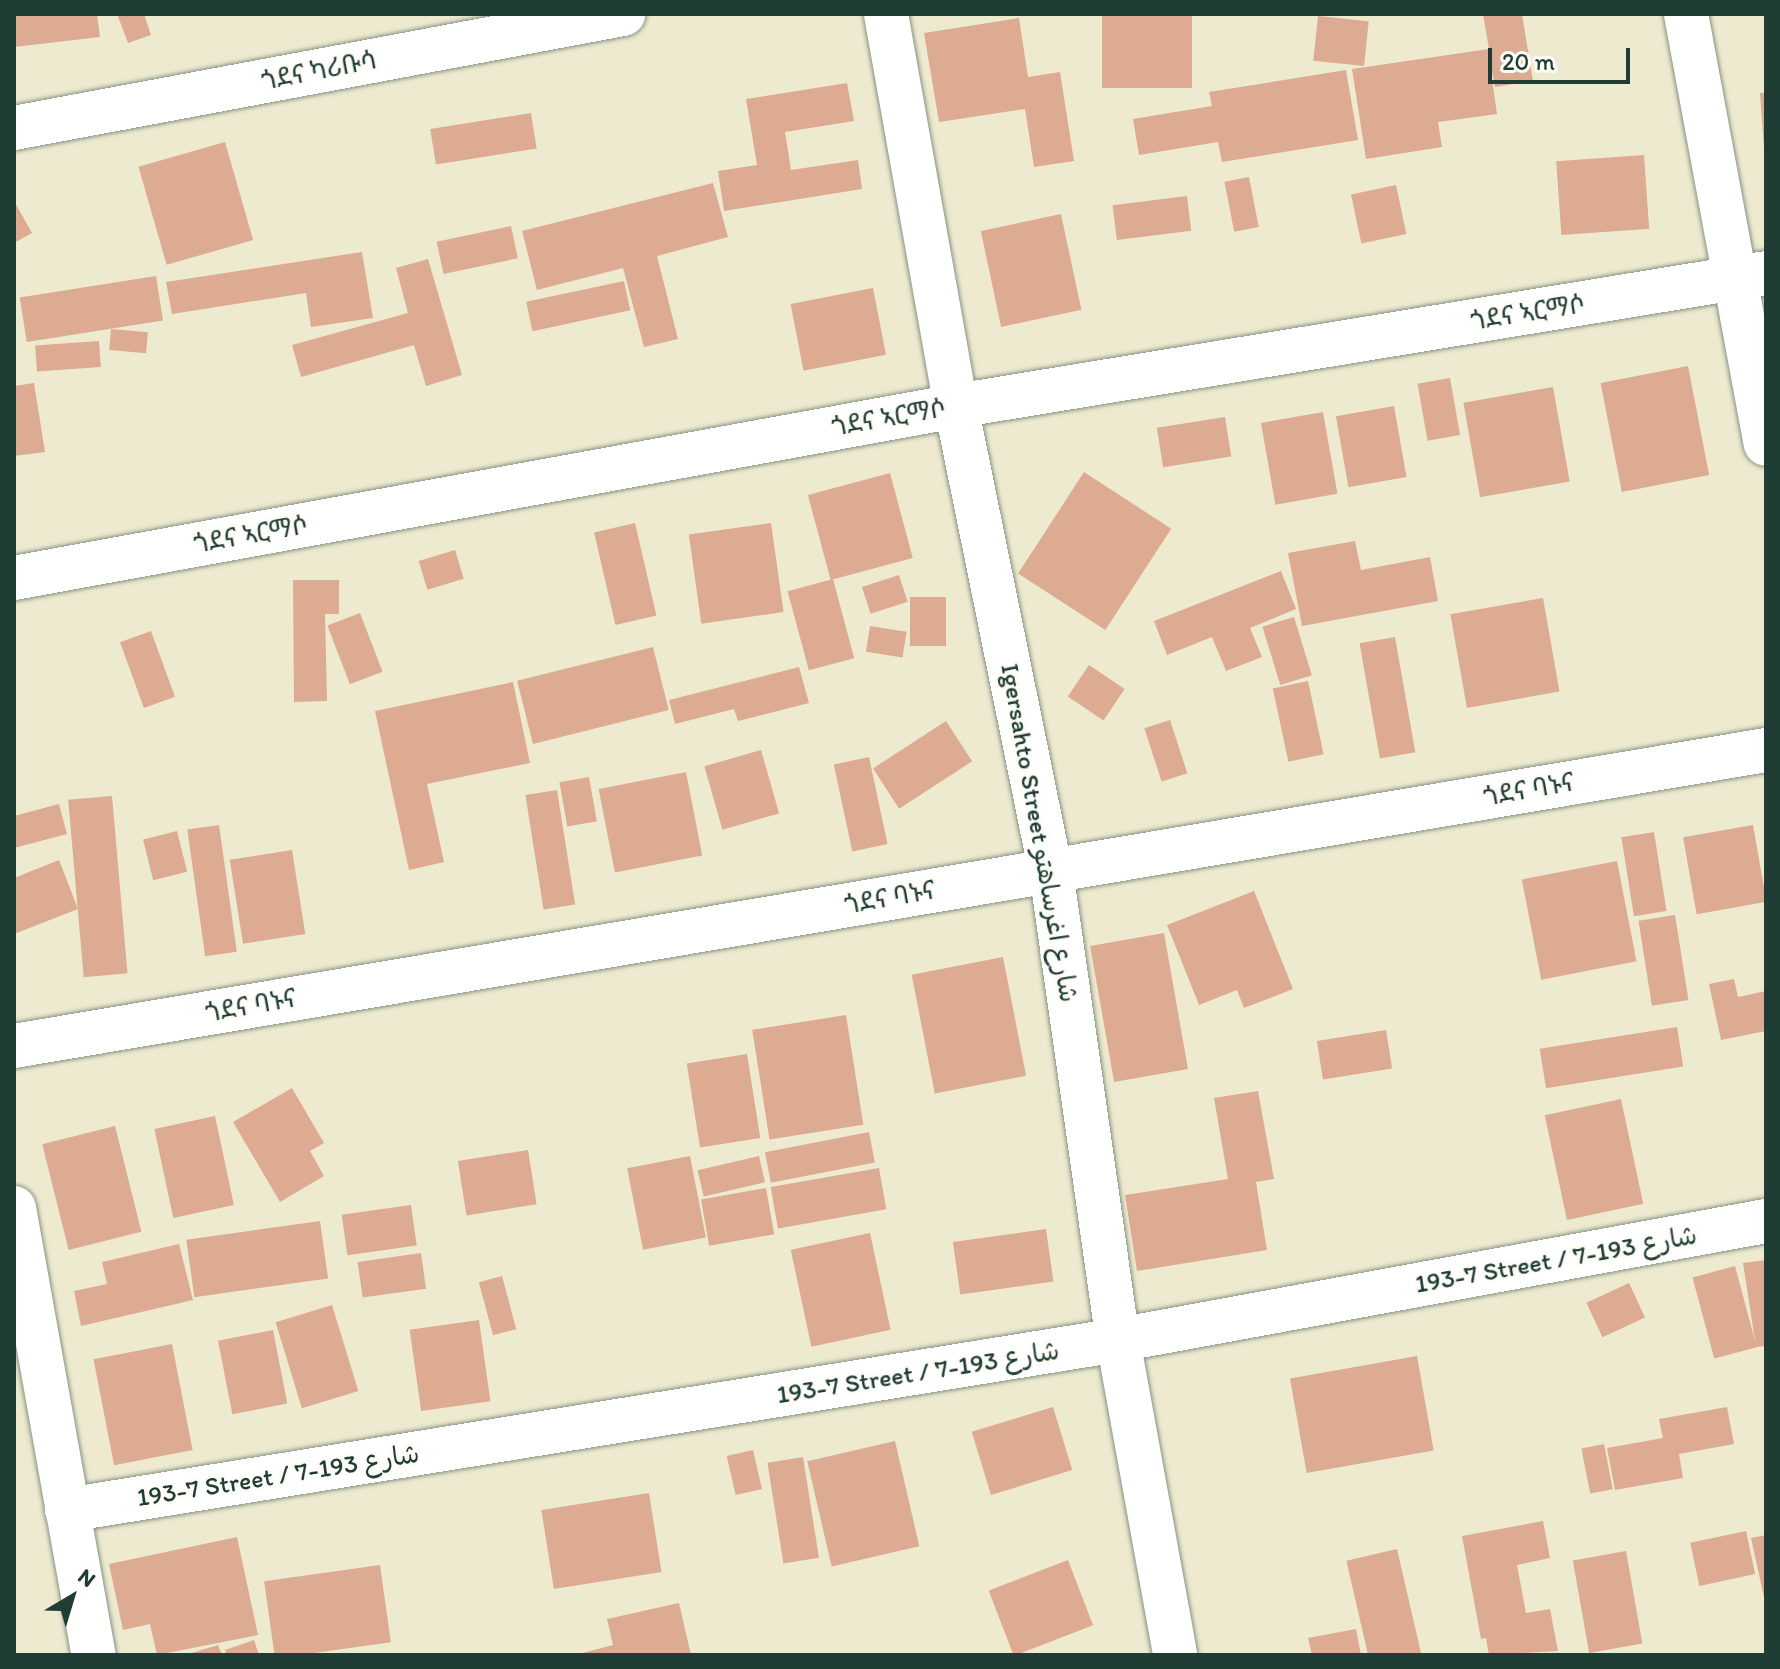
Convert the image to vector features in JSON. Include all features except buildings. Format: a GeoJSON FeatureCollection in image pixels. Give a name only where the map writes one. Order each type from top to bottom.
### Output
{"type":"FeatureCollection","features":[{"type":"Feature","properties":{"kind":"street","name":"ጎደና ካሪቡሳ"},"geometry":{"type":"LineString","coordinates":[[14,128],[623,14]]}},
{"type":"Feature","properties":{"kind":"street","name":"Igersahto Street شارع اغرساهتو"},"geometry":{"type":"LineString","coordinates":[[886,14],[956,406],[1051,871],[1118,1340],[1175,1655]]}},
{"type":"Feature","properties":{"kind":"street"},"geometry":{"type":"LineString","coordinates":[[1686,14],[1750,276],[1766,444]]}},
{"type":"Feature","properties":{"kind":"street","name":"ጎደና ኣርማሶ"},"geometry":{"type":"LineString","coordinates":[[14,578],[956,406],[1750,276]]}},
{"type":"Feature","properties":{"kind":"street","name":"ጎደና ባኑና"},"geometry":{"type":"LineString","coordinates":[[14,1046],[1766,750]]}},
{"type":"Feature","properties":{"kind":"street"},"geometry":{"type":"LineString","coordinates":[[14,1208],[94,1655]]}},
{"type":"Feature","properties":{"kind":"street","name":"193-7 Street / شارع 193-7"},"geometry":{"type":"LineString","coordinates":[[67,1510],[1118,1340],[1766,1221]]}}]}
